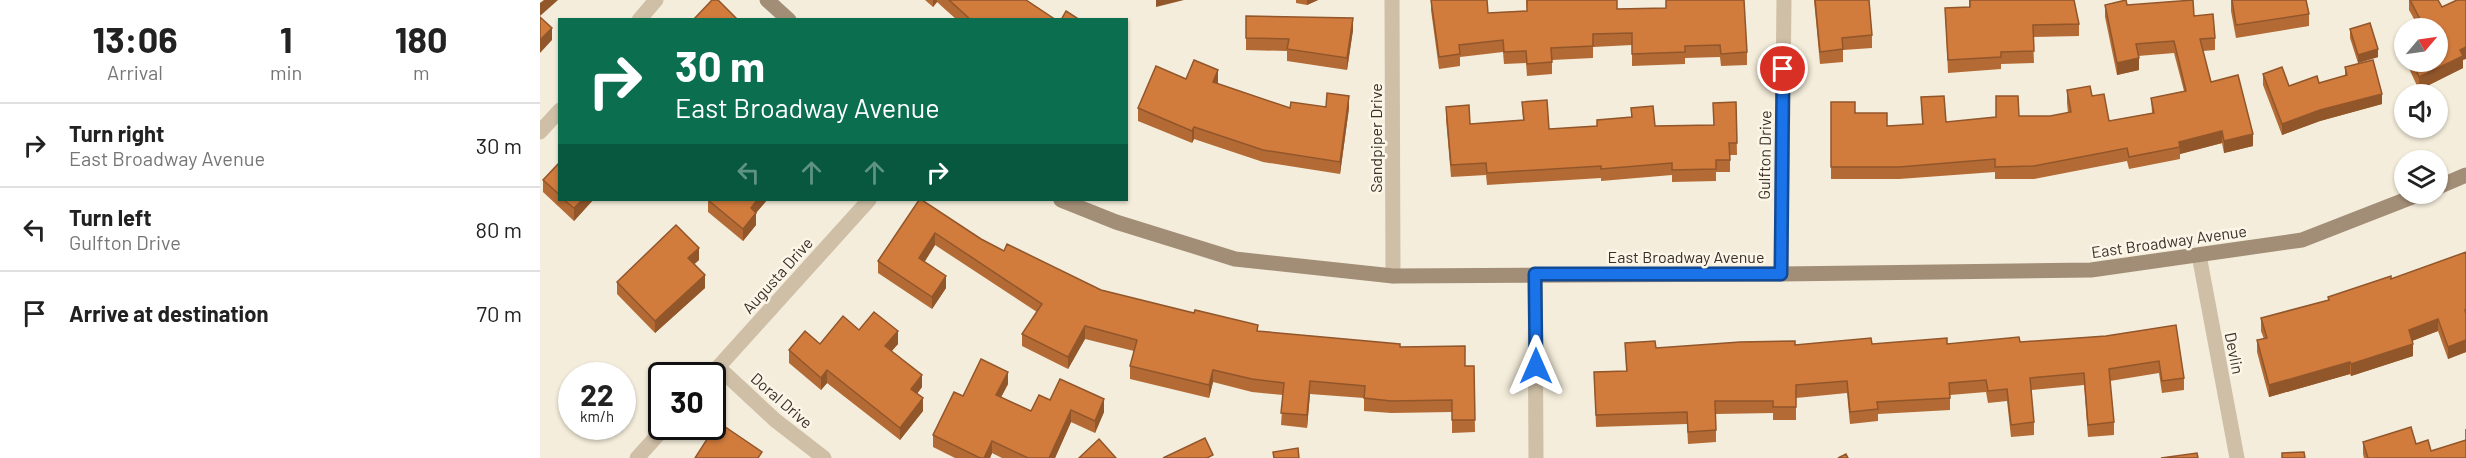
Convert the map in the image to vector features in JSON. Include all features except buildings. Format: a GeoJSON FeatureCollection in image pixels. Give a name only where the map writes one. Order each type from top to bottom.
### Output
{"type":"FeatureCollection","features":[{"type":"Feature","properties":{"kind":"street"},"geometry":{"type":"LineString","coordinates":[[641,18],[656,0]]}},
{"type":"Feature","properties":{"kind":"street"},"geometry":{"type":"LineString","coordinates":[[767,0],[787,18]]}},
{"type":"Feature","properties":{"kind":"street","name":"Sandpiper Drive"},"geometry":{"type":"LineString","coordinates":[[1392,0],[1393,276]]}},
{"type":"Feature","properties":{"kind":"street","name":"Gulfton Drive"},"geometry":{"type":"LineString","coordinates":[[1781,274],[1784,0]]}},
{"type":"Feature","properties":{"kind":"street"},"geometry":{"type":"LineString","coordinates":[[540,132],[558,112]]}},
{"type":"Feature","properties":{"kind":"street"},"geometry":{"type":"LineString","coordinates":[[2448,183],[2466,175]]}},
{"type":"Feature","properties":{"kind":"street","name":"Augusta Drive"},"geometry":{"type":"LineString","coordinates":[[723,362],[868,201]]}},
{"type":"Feature","properties":{"kind":"street","name":"East Broadway Avenue"},"geometry":{"type":"LineString","coordinates":[[1063,201],[1116,222],[1235,259],[1393,276],[2091,270],[2302,240],[2394,204]]}},
{"type":"Feature","properties":{"kind":"street","name":"Devlin"},"geometry":{"type":"LineString","coordinates":[[2199,255],[2237,458]]}},
{"type":"Feature","properties":{"kind":"street"},"geometry":{"type":"LineString","coordinates":[[1535,274],[1536,458]]}},
{"type":"Feature","properties":{"kind":"street","name":"Doral Drive"},"geometry":{"type":"LineString","coordinates":[[726,380],[824,458]]}},
{"type":"Feature","properties":{"kind":"street"},"geometry":{"type":"LineString","coordinates":[[637,458],[653,440]]}},
{"type":"Feature","properties":{"kind":"route"},"geometry":{"type":"LineString","coordinates":[[1536,366],[1535,274],[1781,274],[1783,69]]}}]}
